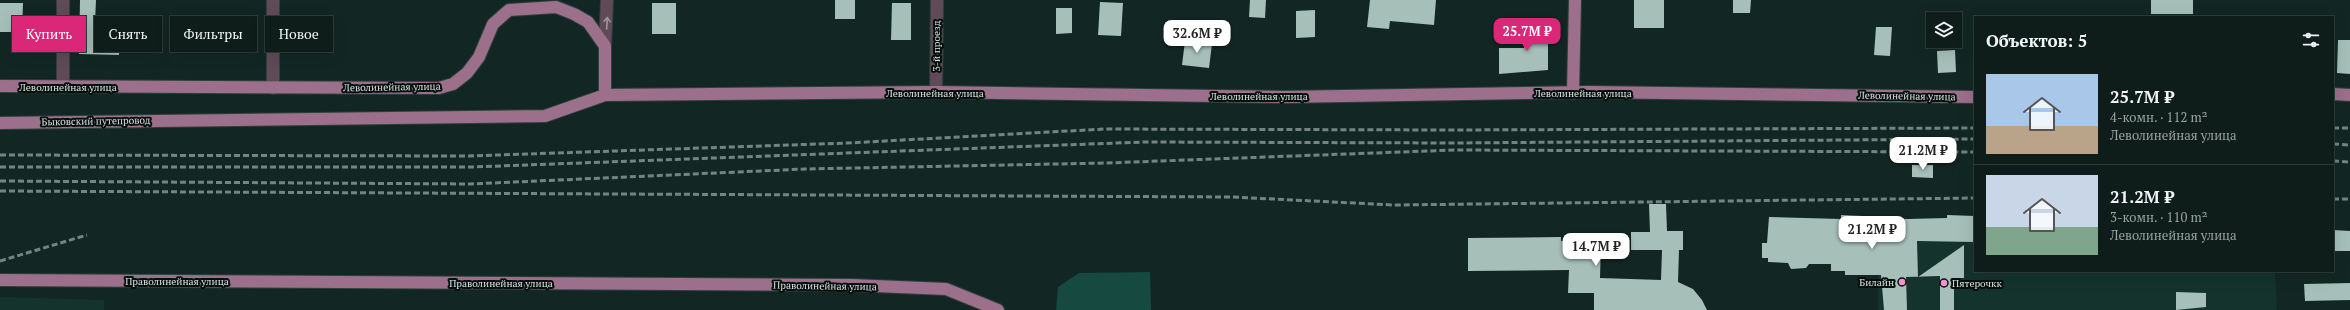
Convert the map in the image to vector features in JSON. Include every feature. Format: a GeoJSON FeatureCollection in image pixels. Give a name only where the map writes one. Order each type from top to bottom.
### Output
{"type":"FeatureCollection","features":[{"type":"Feature","properties":{"kind":"main road"},"geometry":{"type":"LineString","coordinates":[[1574,93],[1575,0]]}},
{"type":"Feature","properties":{"kind":"main road","name":"Леволинейная улица"},"geometry":{"type":"LineString","coordinates":[[0,86],[439,88],[453,84],[467,73],[479,56],[493,24],[509,10],[556,7],[574,14],[588,22],[597,32],[605,46]]}},
{"type":"Feature","properties":{"kind":"main road"},"geometry":{"type":"LineString","coordinates":[[605,46],[605,95]]}},
{"type":"Feature","properties":{"kind":"main road","name":"Леволинейная улица"},"geometry":{"type":"LineString","coordinates":[[192,120],[545,116],[605,95],[936,92],[1283,97],[1574,93],[1974,97]]}},
{"type":"Feature","properties":{"kind":"main road"},"geometry":{"type":"LineString","coordinates":[[2334,94],[2350,95]]}},
{"type":"Feature","properties":{"kind":"main road","name":"Быковский путепровод"},"geometry":{"type":"LineString","coordinates":[[0,123],[192,120]]}},
{"type":"Feature","properties":{"kind":"main road","name":"Праволинейная улица"},"geometry":{"type":"LineString","coordinates":[[0,280],[851,285],[946,289],[998,310]]}},
{"type":"Feature","properties":{"kind":"street"},"geometry":{"type":"LineString","coordinates":[[63,0],[63,86]]}},
{"type":"Feature","properties":{"kind":"street"},"geometry":{"type":"LineString","coordinates":[[273,0],[273,88]]}},
{"type":"Feature","properties":{"kind":"street"},"geometry":{"type":"LineString","coordinates":[[605,46],[608,0]]}},
{"type":"Feature","properties":{"kind":"street","name":"3-й проезд"},"geometry":{"type":"LineString","coordinates":[[936,92],[937,0]]}},
{"type":"Feature","properties":{"kind":"shaded area"},"geometry":{"type":"Polygon","coordinates":[[[1896,222],[1974,223],[1974,272],[2275,272],[2277,310],[1878,310],[1878,277],[1896,222]]]}},
{"type":"Feature","properties":{"kind":"shaded area"},"geometry":{"type":"Polygon","coordinates":[[[1150,272],[1151,310],[1056,310],[1058,287],[1079,273],[1150,272]]]}},
{"type":"Feature","properties":{"kind":"shaded area"},"geometry":{"type":"Polygon","coordinates":[[[0,297],[104,300],[104,310],[0,310],[0,297]]]}},
{"type":"Feature","properties":{"kind":"building"},"geometry":{"type":"Polygon","coordinates":[[[80,0],[96,0],[95,16],[94,16],[94,52],[119,52],[119,55],[79,54],[79,52],[86,52],[86,16],[80,16],[80,0]]]}},
{"type":"Feature","properties":{"kind":"building"},"geometry":{"type":"Polygon","coordinates":[[[835,0],[855,0],[855,19],[835,19],[835,0]]]}},
{"type":"Feature","properties":{"kind":"building"},"geometry":{"type":"Polygon","coordinates":[[[1250,0],[1266,0],[1265,18],[1249,17],[1250,0]]]}},
{"type":"Feature","properties":{"kind":"building"},"geometry":{"type":"Polygon","coordinates":[[[1370,0],[1436,0],[1434,25],[1390,21],[1389,29],[1367,27],[1370,0]]]}},
{"type":"Feature","properties":{"kind":"building"},"geometry":{"type":"Polygon","coordinates":[[[1634,0],[1664,0],[1664,28],[1634,28],[1634,0]]]}},
{"type":"Feature","properties":{"kind":"building"},"geometry":{"type":"Polygon","coordinates":[[[1733,0],[1751,0],[1750,13],[1733,13],[1733,0]]]}},
{"type":"Feature","properties":{"kind":"building"},"geometry":{"type":"Polygon","coordinates":[[[2151,0],[2193,0],[2193,14],[2151,14],[2151,0]]]}},
{"type":"Feature","properties":{"kind":"building"},"geometry":{"type":"Polygon","coordinates":[[[1100,2],[1123,3],[1121,36],[1098,35],[1100,2]]]}},
{"type":"Feature","properties":{"kind":"building"},"geometry":{"type":"Polygon","coordinates":[[[0,3],[23,3],[23,16],[12,16],[12,32],[0,32],[0,3]]]}},
{"type":"Feature","properties":{"kind":"building"},"geometry":{"type":"Polygon","coordinates":[[[652,3],[676,3],[676,34],[652,34],[652,3]]]}},
{"type":"Feature","properties":{"kind":"building"},"geometry":{"type":"Polygon","coordinates":[[[892,3],[911,3],[911,40],[891,40],[892,3]]]}},
{"type":"Feature","properties":{"kind":"building"},"geometry":{"type":"Polygon","coordinates":[[[1056,8],[1072,8],[1072,33],[1056,34],[1056,8]]]}},
{"type":"Feature","properties":{"kind":"building"},"geometry":{"type":"Polygon","coordinates":[[[1315,10],[1315,37],[1296,38],[1296,11],[1315,10]]]}},
{"type":"Feature","properties":{"kind":"building"},"geometry":{"type":"Polygon","coordinates":[[[1523,24],[1548,24],[1548,70],[1499,74],[1499,48],[1524,48],[1523,24]]]}},
{"type":"Feature","properties":{"kind":"building"},"geometry":{"type":"Polygon","coordinates":[[[1876,27],[1892,27],[1890,56],[1874,55],[1876,27]]]}},
{"type":"Feature","properties":{"kind":"building"},"geometry":{"type":"Polygon","coordinates":[[[2338,40],[2350,40],[2350,74],[2337,73],[2338,40]]]}},
{"type":"Feature","properties":{"kind":"building"},"geometry":{"type":"Polygon","coordinates":[[[1185,41],[1212,44],[1209,68],[1182,65],[1185,41]]]}},
{"type":"Feature","properties":{"kind":"building"},"geometry":{"type":"Polygon","coordinates":[[[1955,50],[1956,72],[1938,73],[1937,51],[1955,50]]]}},
{"type":"Feature","properties":{"kind":"building"},"geometry":{"type":"Polygon","coordinates":[[[1912,165],[1933,165],[1933,178],[1912,177],[1912,165]]]}},
{"type":"Feature","properties":{"kind":"building"},"geometry":{"type":"Polygon","coordinates":[[[1649,204],[1666,204],[1667,231],[1683,231],[1683,250],[1679,250],[1678,282],[1693,289],[1702,300],[1707,310],[1594,310],[1594,293],[1568,293],[1569,270],[1468,271],[1468,238],[1561,237],[1561,241],[1601,242],[1600,278],[1661,280],[1662,250],[1631,250],[1631,232],[1650,232],[1649,204]]]}},
{"type":"Feature","properties":{"kind":"building"},"geometry":{"type":"Polygon","coordinates":[[[1841,215],[1863,216],[1862,218],[1908,219],[1947,218],[1947,215],[1974,216],[1974,242],[1917,241],[1918,277],[1906,277],[1907,310],[1884,310],[1881,275],[1845,275],[1845,271],[1831,271],[1831,264],[1809,264],[1806,268],[1791,269],[1788,263],[1768,262],[1768,258],[1762,258],[1762,243],[1767,243],[1769,217],[1841,219],[1841,215]]]}},
{"type":"Feature","properties":{"kind":"building"},"geometry":{"type":"Polygon","coordinates":[[[2334,230],[2350,231],[2350,251],[2334,251],[2334,230]]]}},
{"type":"Feature","properties":{"kind":"building"},"geometry":{"type":"Polygon","coordinates":[[[1964,245],[1964,278],[1954,278],[1954,310],[1940,310],[1940,276],[1919,277],[1964,245]]]}},
{"type":"Feature","properties":{"kind":"building"},"geometry":{"type":"Polygon","coordinates":[[[2350,283],[2350,300],[2305,301],[2304,284],[2350,283]]]}},
{"type":"Feature","properties":{"kind":"building"},"geometry":{"type":"Polygon","coordinates":[[[2176,292],[2206,293],[2206,307],[2176,310],[2176,292]]]}},
{"type":"Feature","properties":{"kind":"railway"},"geometry":{"type":"LineString","coordinates":[[0,155],[469,156],[848,143],[1105,129],[1451,130],[1974,128]]}},
{"type":"Feature","properties":{"kind":"railway"},"geometry":{"type":"LineString","coordinates":[[2334,128],[2350,128]]}},
{"type":"Feature","properties":{"kind":"railway"},"geometry":{"type":"LineString","coordinates":[[0,167],[472,167],[1144,142],[1453,143],[1974,139]]}},
{"type":"Feature","properties":{"kind":"railway"},"geometry":{"type":"LineString","coordinates":[[2334,144],[2350,145]]}},
{"type":"Feature","properties":{"kind":"railway"},"geometry":{"type":"LineString","coordinates":[[0,181],[470,184],[805,169],[1106,163],[1454,150],[1974,152]]}},
{"type":"Feature","properties":{"kind":"railway"},"geometry":{"type":"LineString","coordinates":[[2334,161],[2350,162]]}},
{"type":"Feature","properties":{"kind":"railway"},"geometry":{"type":"LineString","coordinates":[[0,191],[1232,197],[1394,205],[1974,198]]}},
{"type":"Feature","properties":{"kind":"railway"},"geometry":{"type":"LineString","coordinates":[[2334,199],[2350,199]]}},
{"type":"Feature","properties":{"kind":"railway"},"geometry":{"type":"LineString","coordinates":[[0,261],[87,235]]}},
{"type":"Feature","properties":{"kind":"place","name":"Билайн"},"geometry":{"type":"Point","coordinates":[1902,282]}},
{"type":"Feature","properties":{"kind":"place","name":"Пятерочкк"},"geometry":{"type":"Point","coordinates":[1944,283]}}]}
